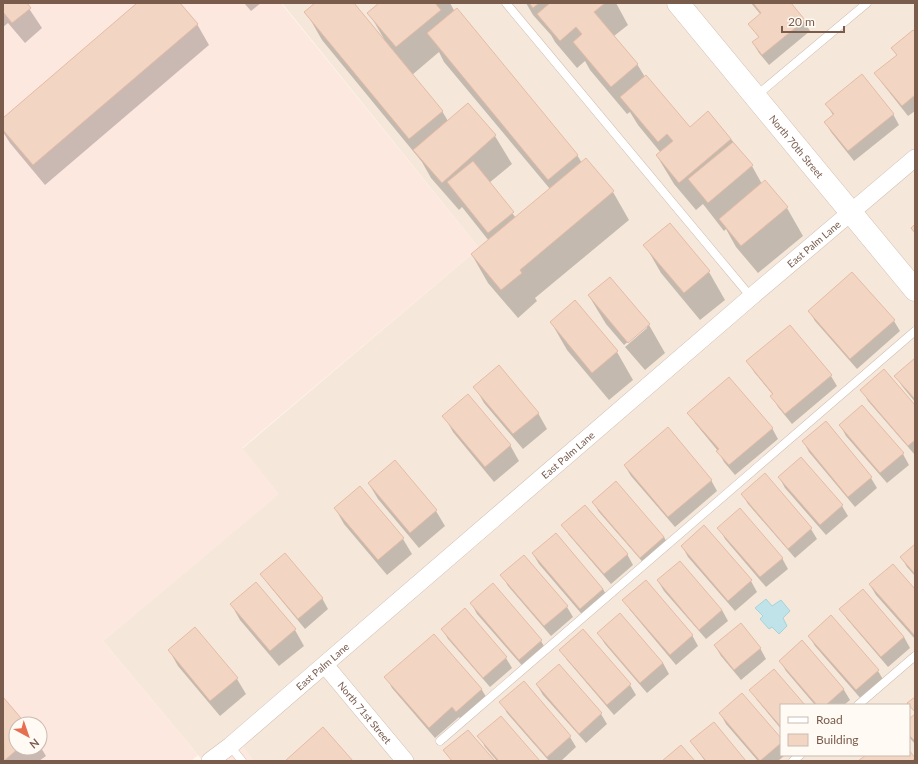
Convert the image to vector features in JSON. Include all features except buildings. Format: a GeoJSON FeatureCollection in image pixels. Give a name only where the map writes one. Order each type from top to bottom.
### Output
{"type":"FeatureCollection","features":[{"type":"Feature","properties":{"kind":"street","name":"North 70th Street"},"geometry":{"type":"LineString","coordinates":[[678,3],[915,290]]}},
{"type":"Feature","properties":{"kind":"street","name":"East Palm Lane"},"geometry":{"type":"LineString","coordinates":[[219,755],[751,297],[915,158]]}},
{"type":"Feature","properties":{"kind":"street","name":"North 71st Street"},"geometry":{"type":"LineString","coordinates":[[325,665],[406,761]]}},
{"type":"Feature","properties":{"kind":"lane"},"geometry":{"type":"LineString","coordinates":[[506,3],[751,297]]}},
{"type":"Feature","properties":{"kind":"lane"},"geometry":{"type":"LineString","coordinates":[[756,97],[868,3]]}},
{"type":"Feature","properties":{"kind":"lane"},"geometry":{"type":"LineString","coordinates":[[440,741],[915,331]]}},
{"type":"Feature","properties":{"kind":"lane"},"geometry":{"type":"LineString","coordinates":[[859,704],[915,656]]}},
{"type":"Feature","properties":{"kind":"lane"},"geometry":{"type":"LineString","coordinates":[[219,755],[242,761]]}},
{"type":"Feature","properties":{"kind":"shaded area"},"geometry":{"type":"Polygon","coordinates":[[[3,3],[281,3],[479,248],[242,448],[279,494],[103,641],[198,755],[191,761],[3,761],[3,3]]]}},
{"type":"Feature","properties":{"kind":"shaded area"},"geometry":{"type":"Polygon","coordinates":[[[282,3],[915,3],[915,761],[254,761],[242,746],[203,761],[103,641],[278,494],[242,449],[479,248],[282,3]]]}},
{"type":"Feature","properties":{"kind":"shaded area"},"geometry":{"type":"Polygon","coordinates":[[[242,746],[254,761],[223,761],[242,746]]]}},
{"type":"Feature","properties":{"kind":"water"},"geometry":{"type":"Polygon","coordinates":[[[766,599],[772,606],[781,600],[790,611],[783,618],[787,626],[779,634],[772,627],[769,629],[760,619],[763,616],[755,608],[766,599]]]}}]}
